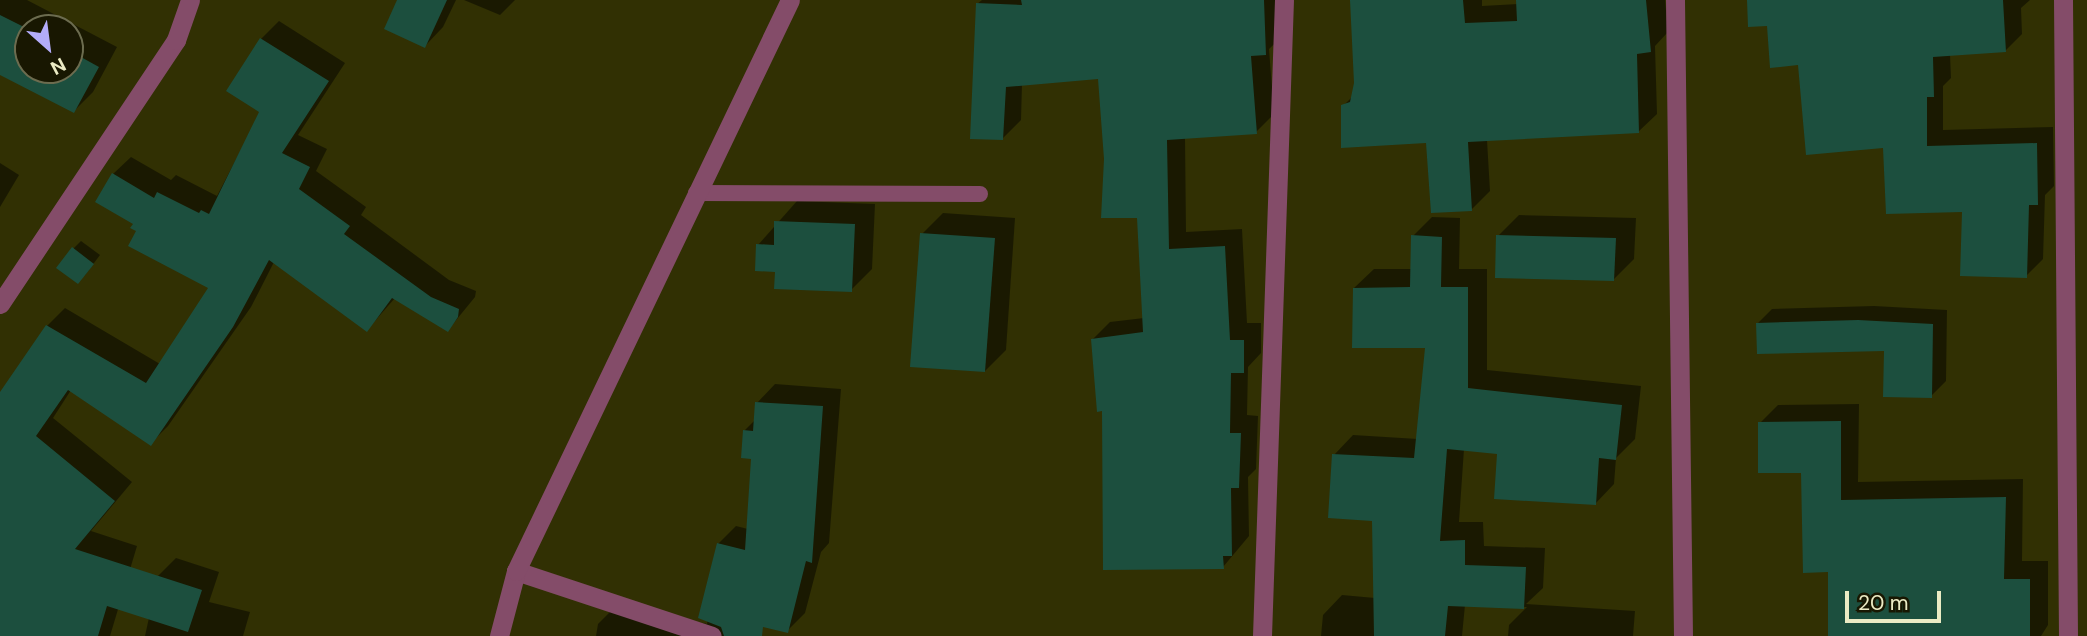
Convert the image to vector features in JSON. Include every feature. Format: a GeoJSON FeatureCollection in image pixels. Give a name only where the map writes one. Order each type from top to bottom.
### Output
{"type":"FeatureCollection","features":[{"type":"Feature","properties":{"kind":"street"},"geometry":{"type":"LineString","coordinates":[[0,304],[176,40],[190,0]]}},
{"type":"Feature","properties":{"kind":"street"},"geometry":{"type":"LineString","coordinates":[[499,636],[516,571],[790,0]]}},
{"type":"Feature","properties":{"kind":"street"},"geometry":{"type":"LineString","coordinates":[[1262,636],[1284,0]]}},
{"type":"Feature","properties":{"kind":"street"},"geometry":{"type":"LineString","coordinates":[[1675,0],[1683,636]]}},
{"type":"Feature","properties":{"kind":"street"},"geometry":{"type":"LineString","coordinates":[[2063,0],[2068,636]]}},
{"type":"Feature","properties":{"kind":"street"},"geometry":{"type":"LineString","coordinates":[[516,571],[712,636]]}},
{"type":"Feature","properties":{"kind":"lane"},"geometry":{"type":"LineString","coordinates":[[696,194],[980,194]]}},
{"type":"Feature","properties":{"kind":"building"},"geometry":{"type":"Polygon","coordinates":[[[397,0],[447,0],[425,48],[384,29],[397,0]]]}},
{"type":"Feature","properties":{"kind":"building"},"geometry":{"type":"Polygon","coordinates":[[[1021,0],[1264,0],[1266,55],[1251,56],[1257,134],[1167,140],[1169,249],[1225,246],[1230,340],[1244,340],[1244,373],[1231,373],[1230,433],[1241,433],[1239,488],[1231,488],[1232,556],[1223,556],[1224,569],[1103,570],[1102,411],[1097,412],[1091,339],[1143,332],[1137,218],[1101,218],[1104,159],[1098,79],[1006,87],[1003,140],[970,139],[976,3],[1022,5],[1021,0]]]}},
{"type":"Feature","properties":{"kind":"building"},"geometry":{"type":"Polygon","coordinates":[[[1350,0],[1463,0],[1465,23],[1517,21],[1516,0],[1646,0],[1651,52],[1637,54],[1639,133],[1468,142],[1472,211],[1431,213],[1426,143],[1341,148],[1341,105],[1350,102],[1354,83],[1350,0]]]}},
{"type":"Feature","properties":{"kind":"building"},"geometry":{"type":"Polygon","coordinates":[[[1747,0],[2003,0],[2006,52],[1933,57],[1934,97],[1927,97],[1927,146],[2037,143],[2038,205],[2029,205],[2027,278],[1960,276],[1962,212],[1886,214],[1883,148],[1806,155],[1798,65],[1770,68],[1767,26],[1748,27],[1747,0]]]}},
{"type":"Feature","properties":{"kind":"building"},"geometry":{"type":"Polygon","coordinates":[[[0,15],[14,22],[14,82],[0,75],[0,15]]]}},
{"type":"Feature","properties":{"kind":"building"},"geometry":{"type":"Polygon","coordinates":[[[260,38],[329,81],[282,153],[310,167],[299,189],[350,226],[344,234],[431,297],[459,309],[458,317],[448,332],[392,298],[367,332],[269,260],[233,327],[151,446],[68,390],[36,436],[115,501],[75,549],[202,590],[188,632],[107,606],[98,636],[0,636],[0,392],[46,325],[146,383],[208,288],[128,246],[136,231],[130,228],[133,224],[95,202],[112,173],[154,198],[157,192],[199,213],[201,210],[209,214],[259,112],[226,91],[260,38]]]}},
{"type":"Feature","properties":{"kind":"building"},"geometry":{"type":"Polygon","coordinates":[[[84,59],[99,67],[74,113],[18,84],[84,84],[84,59]]]}},
{"type":"Feature","properties":{"kind":"building"},"geometry":{"type":"Polygon","coordinates":[[[774,221],[855,224],[852,292],[774,289],[775,272],[755,271],[756,244],[774,245],[774,221]]]}},
{"type":"Feature","properties":{"kind":"building"},"geometry":{"type":"Polygon","coordinates":[[[920,233],[995,238],[985,372],[910,367],[920,233]]]}},
{"type":"Feature","properties":{"kind":"building"},"geometry":{"type":"Polygon","coordinates":[[[1411,235],[1442,237],[1441,287],[1468,287],[1468,388],[1622,405],[1616,460],[1599,458],[1596,505],[1494,499],[1497,454],[1447,449],[1440,541],[1465,540],[1465,565],[1526,567],[1524,609],[1448,606],[1445,636],[1374,636],[1372,521],[1328,518],[1332,454],[1414,458],[1425,348],[1352,348],[1353,288],[1410,287],[1411,235]]]}},
{"type":"Feature","properties":{"kind":"building"},"geometry":{"type":"Polygon","coordinates":[[[1496,235],[1616,238],[1614,281],[1495,278],[1496,235]]]}},
{"type":"Feature","properties":{"kind":"building"},"geometry":{"type":"Polygon","coordinates":[[[72,247],[94,264],[78,284],[56,268],[72,247]]]}},
{"type":"Feature","properties":{"kind":"building"},"geometry":{"type":"Polygon","coordinates":[[[1858,320],[1933,324],[1932,398],[1883,397],[1884,351],[1757,354],[1756,323],[1858,320]]]}},
{"type":"Feature","properties":{"kind":"building"},"geometry":{"type":"Polygon","coordinates":[[[755,402],[823,406],[812,563],[806,561],[788,633],[763,627],[762,636],[724,636],[721,627],[698,618],[717,543],[745,550],[751,459],[741,458],[743,430],[753,431],[755,402]]]}},
{"type":"Feature","properties":{"kind":"building"},"geometry":{"type":"Polygon","coordinates":[[[1841,421],[1841,500],[2006,497],[2004,579],[2030,579],[2030,636],[1828,636],[1828,572],[1803,573],[1801,473],[1758,473],[1758,422],[1841,421]]]}}]}
